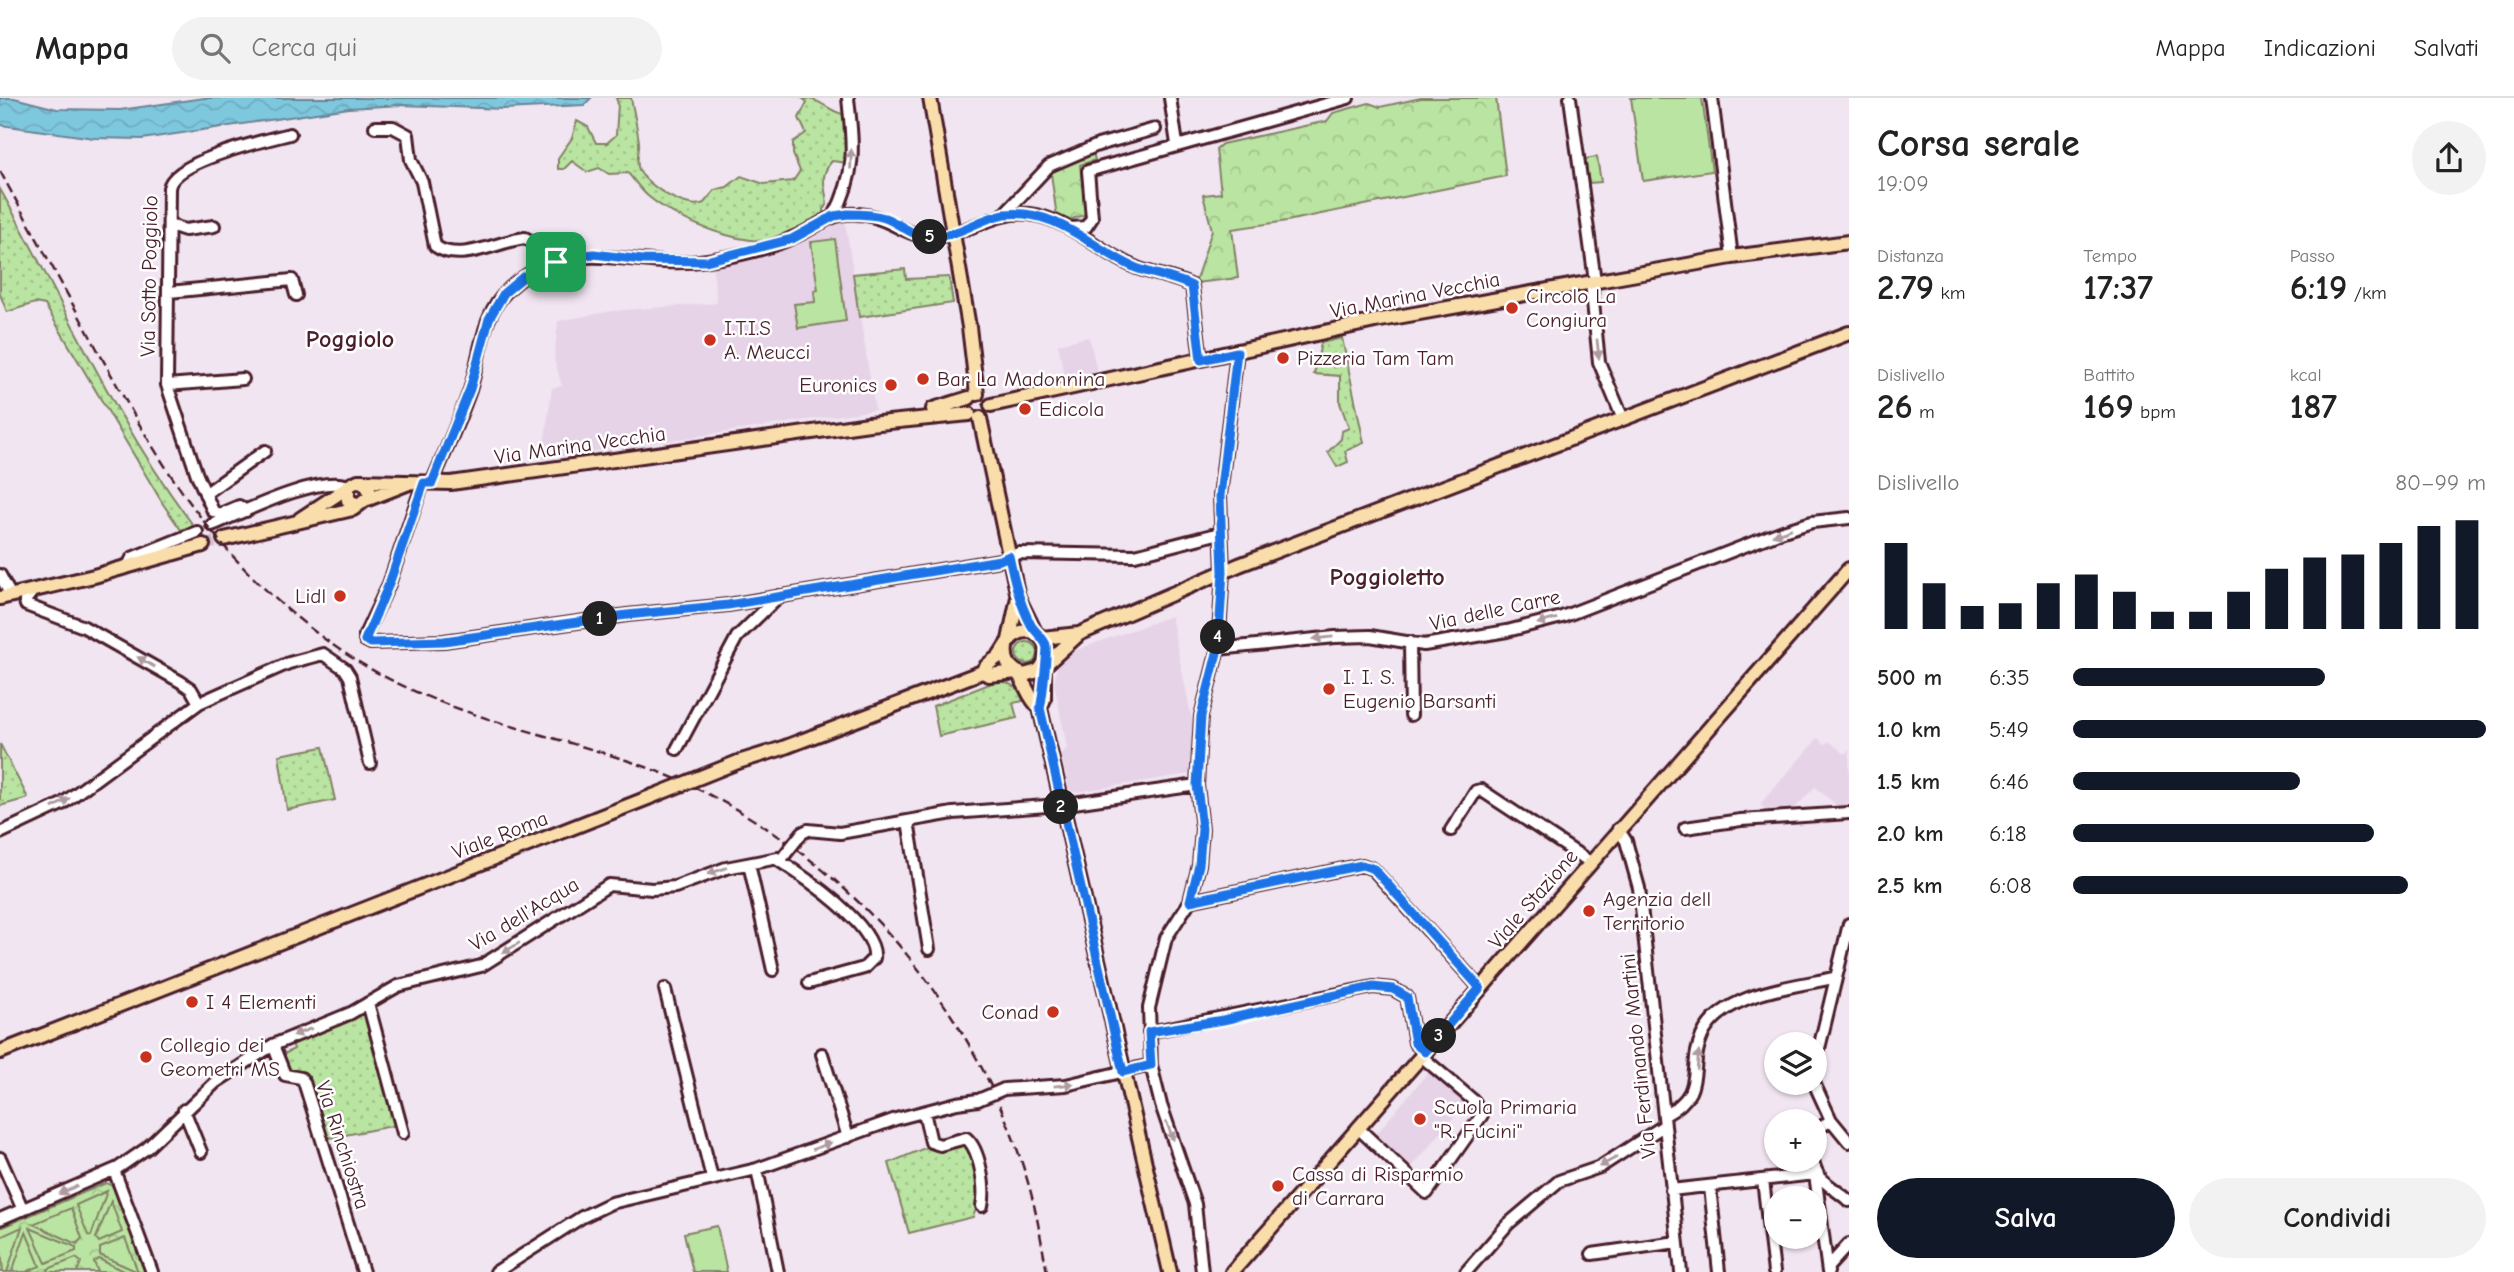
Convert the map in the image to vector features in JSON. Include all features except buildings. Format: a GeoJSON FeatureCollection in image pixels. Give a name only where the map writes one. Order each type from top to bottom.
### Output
{"type":"FeatureCollection","features":[{"type":"Feature","properties":{"kind":"main road"},"geometry":{"type":"LineString","coordinates":[[930,98],[969,327],[973,396],[966,405],[975,416],[1018,597],[1048,652],[1044,666],[1044,699],[1040,708],[1060,805],[1171,1272]]}},
{"type":"Feature","properties":{"kind":"main road","name":"Via Marina Vecchia"},"geometry":{"type":"LineString","coordinates":[[991,405],[1375,321],[1732,257],[1849,242]]}},
{"type":"Feature","properties":{"kind":"main road"},"geometry":{"type":"LineString","coordinates":[[1017,672],[1032,674],[1079,634],[1223,572],[1849,332]]}},
{"type":"Feature","properties":{"kind":"main road"},"geometry":{"type":"LineString","coordinates":[[973,396],[985,395],[991,405],[989,412],[975,416]]}},
{"type":"Feature","properties":{"kind":"main road","name":"Via Marina Vecchia"},"geometry":{"type":"LineString","coordinates":[[296,521],[347,487],[362,481],[451,483],[757,439],[927,411],[973,396]]}},
{"type":"Feature","properties":{"kind":"main road","name":"Via Marina Vecchia"},"geometry":{"type":"LineString","coordinates":[[757,439],[975,416]]}},
{"type":"Feature","properties":{"kind":"main road"},"geometry":{"type":"LineString","coordinates":[[347,487],[348,500],[363,502],[369,489],[362,481]]}},
{"type":"Feature","properties":{"kind":"main road","name":"Via Marina Vecchia"},"geometry":{"type":"LineString","coordinates":[[224,539],[332,515],[409,483]]}},
{"type":"Feature","properties":{"kind":"main road"},"geometry":{"type":"LineString","coordinates":[[5,597],[203,545]]}},
{"type":"Feature","properties":{"kind":"main road","name":"Viale Stazione"},"geometry":{"type":"LineString","coordinates":[[1232,1272],[1618,829],[1849,569]]}},
{"type":"Feature","properties":{"kind":"main road"},"geometry":{"type":"LineString","coordinates":[[1018,597],[1008,643],[1007,662],[1026,684],[1033,702],[1040,708]]}},
{"type":"Feature","properties":{"kind":"main road"},"geometry":{"type":"LineString","coordinates":[[982,672],[1021,632],[1039,636],[1079,634]]}},
{"type":"Feature","properties":{"kind":"main road","name":"Viale Roma"},"geometry":{"type":"LineString","coordinates":[[0,1052],[738,762],[780,749],[982,672],[989,675],[1017,672]]}},
{"type":"Feature","properties":{"kind":"street"},"geometry":{"type":"LineString","coordinates":[[834,216],[849,187],[852,159],[848,98]]}},
{"type":"Feature","properties":{"kind":"street"},"geometry":{"type":"LineString","coordinates":[[1170,98],[1177,144]]}},
{"type":"Feature","properties":{"kind":"street"},"geometry":{"type":"LineString","coordinates":[[1095,243],[1088,171],[1348,98]]}},
{"type":"Feature","properties":{"kind":"street"},"geometry":{"type":"LineString","coordinates":[[1570,98],[1593,281],[1599,362],[1623,419]]}},
{"type":"Feature","properties":{"kind":"street"},"geometry":{"type":"LineString","coordinates":[[1712,98],[1732,257]]}},
{"type":"Feature","properties":{"kind":"street"},"geometry":{"type":"LineString","coordinates":[[375,127],[393,127],[408,135],[411,160],[422,182],[435,246],[443,251],[456,253],[525,238],[544,248],[556,262]]}},
{"type":"Feature","properties":{"kind":"street"},"geometry":{"type":"LineString","coordinates":[[1003,215],[1049,166],[1098,145],[1155,129]]}},
{"type":"Feature","properties":{"kind":"street","name":"Via Sotto Poggiolo"},"geometry":{"type":"LineString","coordinates":[[205,494],[167,385],[170,182],[178,174],[237,147],[290,134]]}},
{"type":"Feature","properties":{"kind":"street"},"geometry":{"type":"LineString","coordinates":[[1201,360],[1192,286],[1170,275],[1137,268],[1068,227],[1030,214],[1003,215],[952,234],[930,237],[912,234],[887,219],[865,214],[834,216],[792,239],[706,261],[642,260],[594,254],[556,262],[523,277],[509,288],[493,309],[482,338],[470,389],[428,483],[365,640],[371,643],[444,641],[779,596],[1000,560],[1019,553],[1135,555],[1220,533]]}},
{"type":"Feature","properties":{"kind":"street"},"geometry":{"type":"LineString","coordinates":[[1068,227],[1086,227],[1093,218]]}},
{"type":"Feature","properties":{"kind":"street"},"geometry":{"type":"LineString","coordinates":[[170,225],[185,230],[214,226]]}},
{"type":"Feature","properties":{"kind":"street"},"geometry":{"type":"LineString","coordinates":[[169,292],[292,280],[296,295]]}},
{"type":"Feature","properties":{"kind":"street"},"geometry":{"type":"LineString","coordinates":[[1202,1272],[1195,1204],[1161,1105],[1151,1065],[1149,1008],[1166,937],[1190,901],[1199,865],[1202,829],[1197,785],[1201,716],[1218,649],[1223,572],[1220,496],[1237,352]]}},
{"type":"Feature","properties":{"kind":"street"},"geometry":{"type":"LineString","coordinates":[[167,385],[243,379]]}},
{"type":"Feature","properties":{"kind":"street"},"geometry":{"type":"LineString","coordinates":[[246,511],[239,506],[216,514],[205,494],[265,451]]}},
{"type":"Feature","properties":{"kind":"street"},"geometry":{"type":"LineString","coordinates":[[212,525],[297,492],[323,485],[347,487]]}},
{"type":"Feature","properties":{"kind":"street"},"geometry":{"type":"LineString","coordinates":[[297,492],[312,495],[332,515]]}},
{"type":"Feature","properties":{"kind":"street","name":"Via delle Carre"},"geometry":{"type":"LineString","coordinates":[[1218,649],[1370,636],[1424,645],[1495,633],[1562,617],[1783,531],[1812,523],[1849,518]]}},
{"type":"Feature","properties":{"kind":"street"},"geometry":{"type":"LineString","coordinates":[[128,566],[132,558],[197,532]]}},
{"type":"Feature","properties":{"kind":"street"},"geometry":{"type":"LineString","coordinates":[[0,575],[5,597]]}},
{"type":"Feature","properties":{"kind":"street"},"geometry":{"type":"LineString","coordinates":[[32,592],[25,601],[26,605],[84,626],[181,681],[191,689],[199,703]]}},
{"type":"Feature","properties":{"kind":"street"},"geometry":{"type":"LineString","coordinates":[[677,749],[737,636],[779,596]]}},
{"type":"Feature","properties":{"kind":"street","name":"Via delle Carre"},"geometry":{"type":"LineString","coordinates":[[1410,642],[1411,716]]}},
{"type":"Feature","properties":{"kind":"street"},"geometry":{"type":"LineString","coordinates":[[0,833],[62,804],[199,703],[289,663],[323,653],[345,668],[350,677],[370,763]]}},
{"type":"Feature","properties":{"kind":"street"},"geometry":{"type":"LineString","coordinates":[[809,983],[864,968],[874,958],[874,946],[864,932],[821,890],[781,859],[802,833],[808,830],[840,832],[953,813],[1060,805],[1197,785]]}},
{"type":"Feature","properties":{"kind":"street"},"geometry":{"type":"LineString","coordinates":[[1451,830],[1476,791],[1481,790],[1590,862]]}},
{"type":"Feature","properties":{"kind":"street"},"geometry":{"type":"LineString","coordinates":[[1685,828],[1741,820],[1849,813]]}},
{"type":"Feature","properties":{"kind":"street"},"geometry":{"type":"LineString","coordinates":[[908,821],[929,949]]}},
{"type":"Feature","properties":{"kind":"street","name":"Via Ferdinando Martini"},"geometry":{"type":"LineString","coordinates":[[1618,829],[1626,841],[1639,888],[1681,1272]]}},
{"type":"Feature","properties":{"kind":"street","name":"Via dell'Acqua"},"geometry":{"type":"LineString","coordinates":[[0,1219],[114,1170],[147,1148],[216,1082],[273,1045],[326,1024],[398,986],[481,966],[609,885],[652,889],[676,887],[726,868],[781,859]]}},
{"type":"Feature","properties":{"kind":"street"},"geometry":{"type":"LineString","coordinates":[[748,864],[773,970]]}},
{"type":"Feature","properties":{"kind":"street"},"geometry":{"type":"LineString","coordinates":[[1190,901],[1362,865],[1374,869],[1480,988]]}},
{"type":"Feature","properties":{"kind":"street"},"geometry":{"type":"LineString","coordinates":[[1822,1032],[1833,978],[1849,924]]}},
{"type":"Feature","properties":{"kind":"street"},"geometry":{"type":"LineString","coordinates":[[1466,1272],[1508,1224],[1559,1181],[1600,1167],[1665,1120],[1677,1108],[1693,1086],[1702,1036],[1713,1021],[1737,1004],[1766,991],[1833,978]]}},
{"type":"Feature","properties":{"kind":"street"},"geometry":{"type":"LineString","coordinates":[[1149,1032],[1223,1020],[1373,987],[1393,989],[1407,997],[1415,1043],[1423,1054],[1474,1101],[1482,1115],[1426,1193],[1358,1128]]}},
{"type":"Feature","properties":{"kind":"street"},"geometry":{"type":"LineString","coordinates":[[665,989],[712,1178]]}},
{"type":"Feature","properties":{"kind":"street"},"geometry":{"type":"LineString","coordinates":[[368,1003],[403,1133]]}},
{"type":"Feature","properties":{"kind":"street","name":"Via Rinchiostra"},"geometry":{"type":"LineString","coordinates":[[273,1045],[285,1075],[301,1078],[304,1082],[363,1272]]}},
{"type":"Feature","properties":{"kind":"street"},"geometry":{"type":"LineString","coordinates":[[822,1054],[848,1137]]}},
{"type":"Feature","properties":{"kind":"street"},"geometry":{"type":"LineString","coordinates":[[496,1272],[582,1217],[611,1203],[757,1169],[924,1112],[978,1100],[1004,1089],[1066,1085],[1151,1065]]}},
{"type":"Feature","properties":{"kind":"street"},"geometry":{"type":"LineString","coordinates":[[1819,1095],[1830,1120],[1849,1142]]}},
{"type":"Feature","properties":{"kind":"street"},"geometry":{"type":"LineString","coordinates":[[184,1110],[201,1152]]}},
{"type":"Feature","properties":{"kind":"street"},"geometry":{"type":"LineString","coordinates":[[924,1112],[931,1142],[940,1145],[966,1138],[973,1144],[984,1196],[982,1206]]}},
{"type":"Feature","properties":{"kind":"street"},"geometry":{"type":"LineString","coordinates":[[0,1158],[23,1210]]}},
{"type":"Feature","properties":{"kind":"street"},"geometry":{"type":"LineString","coordinates":[[757,1169],[778,1272]]}},
{"type":"Feature","properties":{"kind":"street"},"geometry":{"type":"LineString","coordinates":[[114,1170],[152,1272]]}},
{"type":"Feature","properties":{"kind":"street"},"geometry":{"type":"LineString","coordinates":[[1671,1190],[1815,1174],[1849,1201]]}},
{"type":"Feature","properties":{"kind":"street"},"geometry":{"type":"LineString","coordinates":[[1815,1174],[1828,1270]]}},
{"type":"Feature","properties":{"kind":"street"},"geometry":{"type":"LineString","coordinates":[[1763,1180],[1774,1272]]}},
{"type":"Feature","properties":{"kind":"street"},"geometry":{"type":"LineString","coordinates":[[1710,1187],[1719,1272]]}},
{"type":"Feature","properties":{"kind":"street"},"geometry":{"type":"LineString","coordinates":[[1592,1254],[1677,1242]]}},
{"type":"Feature","properties":{"kind":"street"},"geometry":{"type":"LineString","coordinates":[[1828,1270],[1849,1244]]}},
{"type":"Feature","properties":{"kind":"shaded area","name":"I.T.I.S A. Meucci"},"geometry":{"type":"Polygon","coordinates":[[[844,215],[875,410],[542,459],[552,388],[562,386],[554,359],[558,321],[612,311],[717,303],[712,263],[844,215]]]}},
{"type":"Feature","properties":{"kind":"shaded area"},"geometry":{"type":"Polygon","coordinates":[[[1089,337],[1097,371],[1065,378],[1058,344],[1089,337]]]}},
{"type":"Feature","properties":{"kind":"shaded area"},"geometry":{"type":"Polygon","coordinates":[[[1171,616],[1193,725],[1189,774],[1070,793],[1061,755],[1067,748],[1054,682],[1058,663],[1068,653],[1171,616]]]}},
{"type":"Feature","properties":{"kind":"shaded area"},"geometry":{"type":"Polygon","coordinates":[[[1818,738],[1824,744],[1829,741],[1845,754],[1849,750],[1849,802],[1842,810],[1815,787],[1789,814],[1774,816],[1760,804],[1818,738]]]}},
{"type":"Feature","properties":{"kind":"shaded area","name":"Scuola Primaria \"R. Fucini\""},"geometry":{"type":"Polygon","coordinates":[[[1430,1070],[1468,1100],[1408,1172],[1373,1138],[1430,1070]]]}},
{"type":"Feature","properties":{"kind":"green space"},"geometry":{"type":"Polygon","coordinates":[[[616,98],[631,98],[639,142],[638,167],[643,176],[667,195],[687,203],[704,203],[715,190],[727,187],[741,176],[764,184],[793,181],[800,171],[793,154],[793,142],[806,133],[799,118],[807,102],[802,98],[814,100],[846,115],[849,163],[832,161],[825,172],[827,205],[823,209],[827,216],[784,238],[769,241],[732,237],[695,224],[662,206],[646,194],[628,173],[609,174],[599,168],[587,172],[572,161],[564,169],[558,169],[558,158],[572,138],[577,121],[588,127],[596,143],[607,143],[616,135],[616,98]]]}},
{"type":"Feature","properties":{"kind":"green space"},"geometry":{"type":"Polygon","coordinates":[[[1421,98],[1496,98],[1506,176],[1287,221],[1232,229],[1238,278],[1195,283],[1212,230],[1203,195],[1221,193],[1216,149],[1222,144],[1327,121],[1333,113],[1369,103],[1380,107],[1421,98]]]}},
{"type":"Feature","properties":{"kind":"green space"},"geometry":{"type":"Polygon","coordinates":[[[1631,98],[1702,98],[1712,171],[1643,181],[1631,98]]]}},
{"type":"Feature","properties":{"kind":"green space"},"geometry":{"type":"Polygon","coordinates":[[[1092,148],[1095,160],[1080,165],[1086,214],[1067,221],[1057,218],[1050,166],[1092,148]]]}},
{"type":"Feature","properties":{"kind":"green space"},"geometry":{"type":"Polygon","coordinates":[[[1597,157],[1601,182],[1589,183],[1585,159],[1597,157]]]}},
{"type":"Feature","properties":{"kind":"green space"},"geometry":{"type":"Polygon","coordinates":[[[0,189],[114,403],[165,486],[193,525],[181,530],[163,504],[45,305],[35,303],[7,312],[0,294],[0,189]]]}},
{"type":"Feature","properties":{"kind":"green space"},"geometry":{"type":"Polygon","coordinates":[[[835,239],[846,321],[798,328],[794,304],[815,302],[814,291],[818,290],[811,242],[835,239]]]}},
{"type":"Feature","properties":{"kind":"green space"},"geometry":{"type":"Polygon","coordinates":[[[905,269],[906,279],[949,277],[953,303],[859,317],[853,274],[905,269]]]}},
{"type":"Feature","properties":{"kind":"green space"},"geometry":{"type":"Polygon","coordinates":[[[1342,338],[1364,443],[1345,451],[1348,462],[1337,467],[1328,452],[1341,439],[1342,431],[1349,428],[1340,403],[1340,376],[1314,374],[1321,343],[1342,338]]]}},
{"type":"Feature","properties":{"kind":"green space"},"geometry":{"type":"Polygon","coordinates":[[[1027,642],[1035,645],[1038,653],[1035,661],[1027,664],[1019,661],[1016,653],[1019,645],[1027,642]]]}},
{"type":"Feature","properties":{"kind":"green space"},"geometry":{"type":"Polygon","coordinates":[[[1002,679],[1019,690],[1023,701],[1013,703],[1017,718],[939,736],[933,706],[1002,679]]]}},
{"type":"Feature","properties":{"kind":"green space"},"geometry":{"type":"Polygon","coordinates":[[[0,744],[28,798],[0,806],[0,744]]]}},
{"type":"Feature","properties":{"kind":"green space"},"geometry":{"type":"Polygon","coordinates":[[[323,747],[335,800],[287,810],[279,755],[323,747]]]}},
{"type":"Feature","properties":{"kind":"green space"},"geometry":{"type":"Polygon","coordinates":[[[366,1012],[397,1125],[324,1139],[303,1074],[290,1076],[280,1056],[294,1049],[292,1043],[366,1012]]]}},
{"type":"Feature","properties":{"kind":"green space"},"geometry":{"type":"Polygon","coordinates":[[[963,1141],[970,1146],[980,1199],[973,1217],[909,1233],[889,1163],[927,1147],[935,1151],[963,1141]]]}},
{"type":"Feature","properties":{"kind":"green space"},"geometry":{"type":"Polygon","coordinates":[[[106,1183],[113,1186],[145,1272],[0,1272],[0,1228],[106,1183]]]}},
{"type":"Feature","properties":{"kind":"green space"},"geometry":{"type":"Polygon","coordinates":[[[107,1191],[91,1236],[88,1235],[76,1205],[107,1191]]]}},
{"type":"Feature","properties":{"kind":"green space"},"geometry":{"type":"Polygon","coordinates":[[[111,1201],[122,1232],[99,1242],[96,1238],[111,1201]]]}},
{"type":"Feature","properties":{"kind":"green space"},"geometry":{"type":"Polygon","coordinates":[[[71,1208],[82,1238],[77,1244],[33,1224],[71,1208]]]}},
{"type":"Feature","properties":{"kind":"green space"},"geometry":{"type":"Polygon","coordinates":[[[717,1226],[727,1272],[693,1272],[684,1233],[717,1226]]]}},
{"type":"Feature","properties":{"kind":"green space"},"geometry":{"type":"Polygon","coordinates":[[[22,1227],[7,1272],[3,1272],[0,1237],[22,1227]]]}},
{"type":"Feature","properties":{"kind":"green space"},"geometry":{"type":"Polygon","coordinates":[[[30,1228],[76,1247],[76,1251],[46,1263],[30,1228]]]}},
{"type":"Feature","properties":{"kind":"green space"},"geometry":{"type":"Polygon","coordinates":[[[26,1232],[40,1266],[26,1272],[12,1272],[26,1232]]]}},
{"type":"Feature","properties":{"kind":"green space"},"geometry":{"type":"Polygon","coordinates":[[[125,1238],[138,1272],[100,1255],[100,1248],[125,1238]]]}},
{"type":"Feature","properties":{"kind":"green space"},"geometry":{"type":"Polygon","coordinates":[[[76,1258],[81,1262],[77,1272],[49,1272],[48,1269],[76,1258]]]}},
{"type":"Feature","properties":{"kind":"green space"},"geometry":{"type":"Polygon","coordinates":[[[99,1259],[125,1272],[98,1272],[94,1262],[99,1259]]]}},
{"type":"Feature","properties":{"kind":"water"},"geometry":{"type":"Polygon","coordinates":[[[0,98],[14,98],[57,109],[120,110],[204,98],[591,98],[584,105],[504,109],[402,105],[349,108],[142,139],[94,138],[0,125],[0,98]]]}},
{"type":"Feature","properties":{"kind":"tunnel"},"geometry":{"type":"LineString","coordinates":[[203,545],[224,539]]}},
{"type":"Feature","properties":{"kind":"railway"},"geometry":{"type":"LineString","coordinates":[[0,171],[119,389],[165,466],[215,536],[244,569],[277,600],[352,658],[391,680],[467,712],[632,762],[703,791],[769,829],[829,875],[884,928],[932,987],[973,1052],[1006,1121],[1031,1193],[1047,1272]]}},
{"type":"Feature","properties":{"kind":"place","name":"Circolo La Congiura"},"geometry":{"type":"Point","coordinates":[1512,308]}},
{"type":"Feature","properties":{"kind":"place","name":"I.T.I.S A. Meucci"},"geometry":{"type":"Point","coordinates":[710,340]}},
{"type":"Feature","properties":{"kind":"place","name":"Pizzeria Tam Tam"},"geometry":{"type":"Point","coordinates":[1283,358]}},
{"type":"Feature","properties":{"kind":"place","name":"Bar La Madonnina"},"geometry":{"type":"Point","coordinates":[923,379]}},
{"type":"Feature","properties":{"kind":"place","name":"Euronics"},"geometry":{"type":"Point","coordinates":[891,385]}},
{"type":"Feature","properties":{"kind":"place","name":"Edicola"},"geometry":{"type":"Point","coordinates":[1025,409]}},
{"type":"Feature","properties":{"kind":"place","name":"Lidl"},"geometry":{"type":"Point","coordinates":[340,596]}},
{"type":"Feature","properties":{"kind":"place","name":"I. I. S. Eugenio Barsanti"},"geometry":{"type":"Point","coordinates":[1329,689]}},
{"type":"Feature","properties":{"kind":"place","name":"Agenzia dell Territorio"},"geometry":{"type":"Point","coordinates":[1589,911]}},
{"type":"Feature","properties":{"kind":"place","name":"I 4 Elementi"},"geometry":{"type":"Point","coordinates":[192,1002]}},
{"type":"Feature","properties":{"kind":"place","name":"Conad"},"geometry":{"type":"Point","coordinates":[1053,1012]}},
{"type":"Feature","properties":{"kind":"place","name":"Collegio dei Geometri MS"},"geometry":{"type":"Point","coordinates":[146,1057]}},
{"type":"Feature","properties":{"kind":"place","name":"Scuola Primaria \"R. Fucini\""},"geometry":{"type":"Point","coordinates":[1420,1119]}},
{"type":"Feature","properties":{"kind":"place","name":"Cassa di Risparmio di Carrara"},"geometry":{"type":"Point","coordinates":[1278,1186]}},
{"type":"Feature","properties":{"kind":"district","name":"Poggiolo"},"geometry":{"type":"Point","coordinates":[350,339]}},
{"type":"Feature","properties":{"kind":"district","name":"Poggioletto"},"geometry":{"type":"Point","coordinates":[1387,577]}},
{"type":"Feature","properties":{"kind":"route"},"geometry":{"type":"LineString","coordinates":[[848,214],[880,217],[912,234],[930,237],[952,234],[1003,215],[1030,214],[1068,227],[1137,268],[1170,275],[1192,286],[1201,360],[1237,352],[1220,496],[1223,572],[1218,649],[1201,716],[1197,785],[1202,829],[1199,865],[1190,901],[1362,865],[1374,869],[1480,988],[1425,1052],[1415,1043],[1407,997],[1393,989],[1373,987],[1223,1020],[1149,1032],[1151,1065],[1123,1072],[1112,1014],[1060,805],[1040,708],[1044,699],[1042,676],[1048,652],[1042,638],[1030,625],[1018,597],[1009,556],[1000,560],[728,605],[627,615],[444,641],[371,643],[365,640],[389,584],[424,483],[432,483],[470,389],[482,338],[493,309],[504,293],[523,277],[556,262],[569,257],[594,254],[642,260],[706,261],[792,239],[834,216],[848,214]]}}]}
